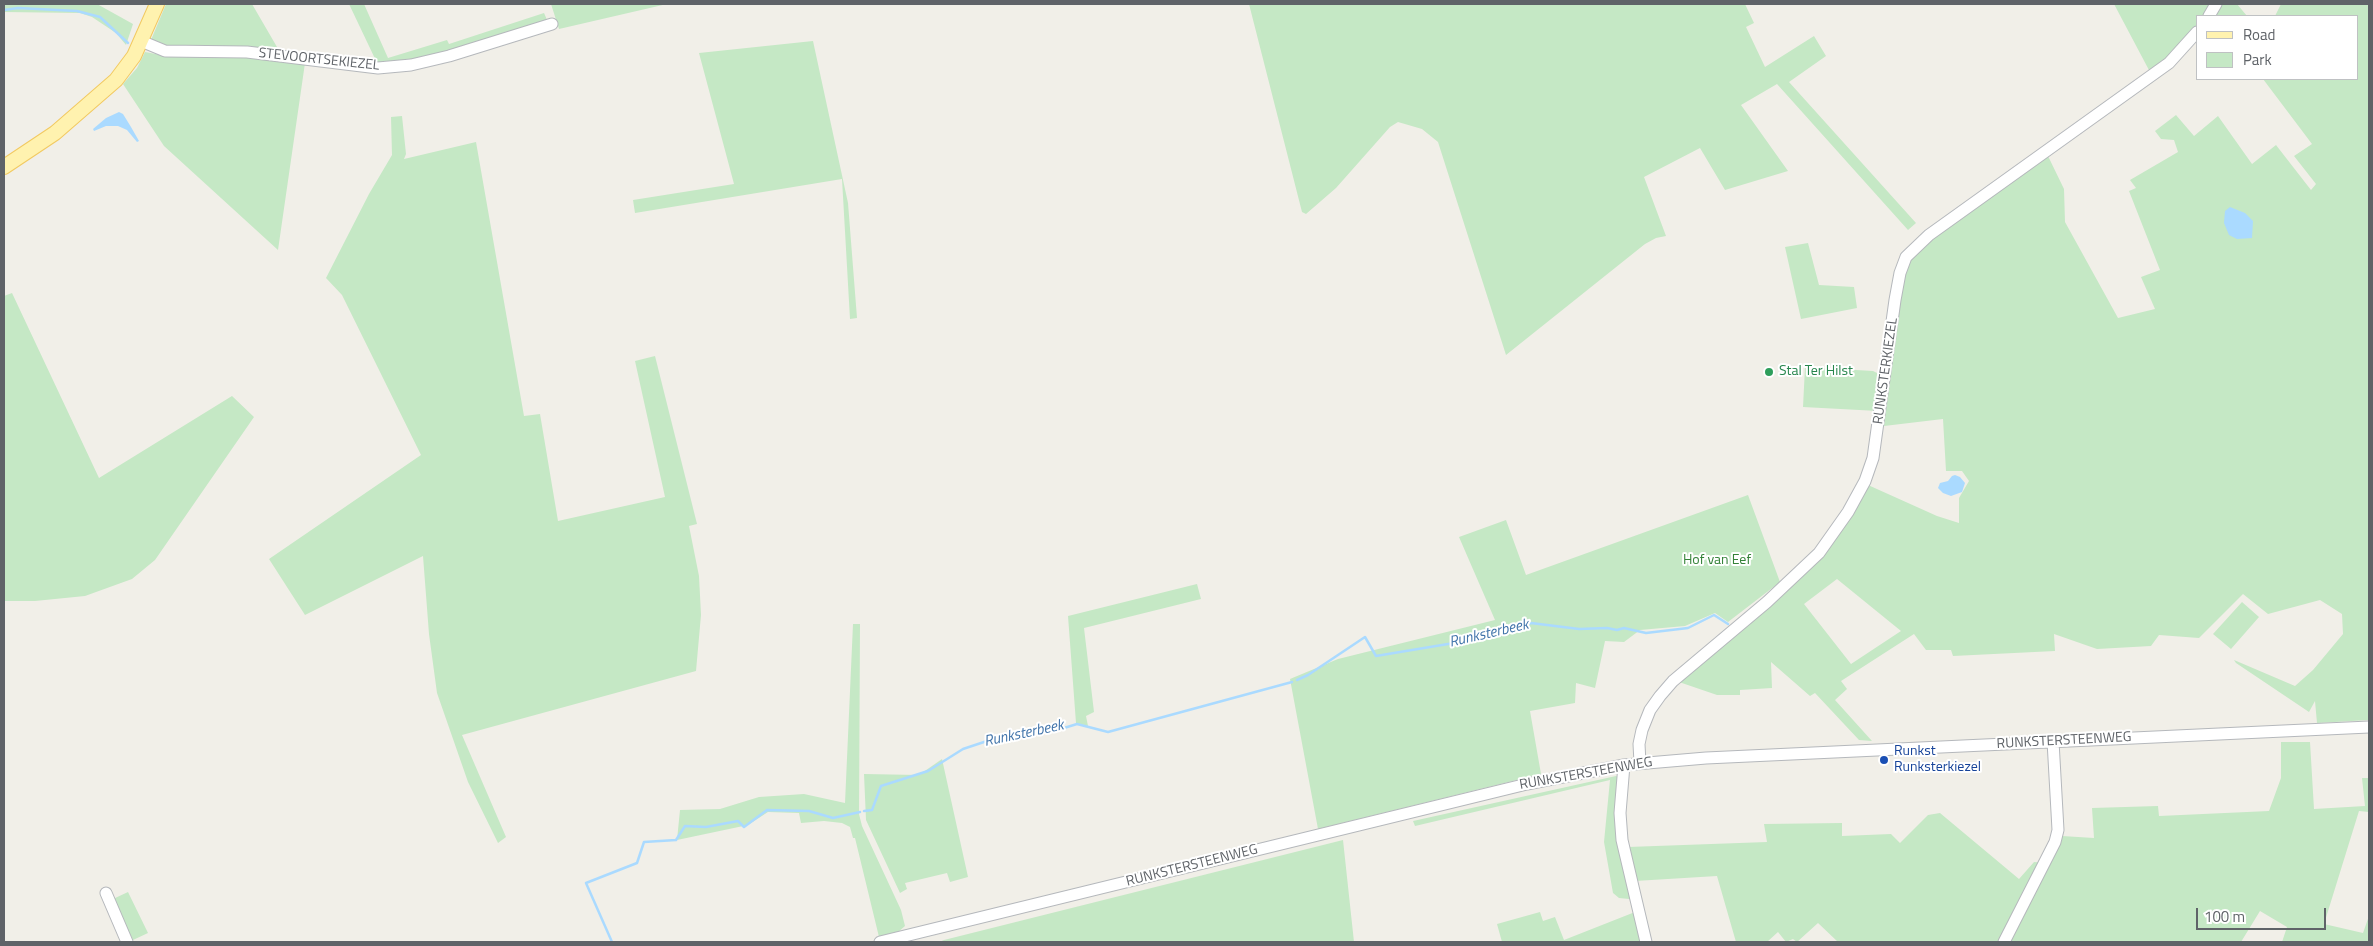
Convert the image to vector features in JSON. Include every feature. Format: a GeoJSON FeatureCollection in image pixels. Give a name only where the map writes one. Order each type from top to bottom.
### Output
{"type":"FeatureCollection","features":[{"type":"Feature","properties":{"kind":"main road"},"geometry":{"type":"LineString","coordinates":[[4,167],[55,133],[116,80],[127,67],[157,4]]}},
{"type":"Feature","properties":{"kind":"street"},"geometry":{"type":"LineString","coordinates":[[2210,15],[2216,4]]}},
{"type":"Feature","properties":{"kind":"street","name":"STEVOORTSEKIEZEL"},"geometry":{"type":"LineString","coordinates":[[141,41],[165,51],[247,52],[378,68],[412,65],[449,56],[552,24]]}},
{"type":"Feature","properties":{"kind":"street","name":"RUNKSTERKIEZEL"},"geometry":{"type":"LineString","coordinates":[[1640,763],[1639,744],[1642,730],[1650,710],[1660,696],[1673,681],[1767,602],[1819,553],[1848,512],[1865,481],[1873,458],[1895,300],[1900,273],[1906,257],[1929,235],[2169,63],[2196,33]]}},
{"type":"Feature","properties":{"kind":"street","name":"RUNKSTERSTEENWEG"},"geometry":{"type":"LineString","coordinates":[[880,942],[1527,784],[1624,765],[1706,758],[2369,726]]}},
{"type":"Feature","properties":{"kind":"street"},"geometry":{"type":"LineString","coordinates":[[2004,942],[2055,842],[2058,830],[2053,742]]}},
{"type":"Feature","properties":{"kind":"street"},"geometry":{"type":"LineString","coordinates":[[1624,765],[1620,813],[1622,840],[1646,942]]}},
{"type":"Feature","properties":{"kind":"street"},"geometry":{"type":"LineString","coordinates":[[106,893],[126,942]]}},
{"type":"Feature","properties":{"kind":"green space"},"geometry":{"type":"Polygon","coordinates":[[[4,4],[97,4],[133,24],[126,45],[116,33],[92,17],[80,13],[4,12],[4,4]]]}},
{"type":"Feature","properties":{"kind":"green space"},"geometry":{"type":"Polygon","coordinates":[[[166,4],[252,4],[277,47],[277,52],[164,46],[151,40],[166,4]]]}},
{"type":"Feature","properties":{"kind":"green space"},"geometry":{"type":"Polygon","coordinates":[[[349,4],[364,4],[388,58],[447,40],[449,44],[544,13],[548,22],[422,60],[378,65],[349,4]]]}},
{"type":"Feature","properties":{"kind":"green space"},"geometry":{"type":"Polygon","coordinates":[[[551,4],[667,4],[559,29],[551,4]]]}},
{"type":"Feature","properties":{"kind":"green space"},"geometry":{"type":"Polygon","coordinates":[[[1249,4],[1745,4],[1754,23],[1746,27],[1765,67],[1814,36],[1826,56],[1789,82],[1916,223],[1908,230],[1777,84],[1741,105],[1788,171],[1725,190],[1700,148],[1644,177],[1666,236],[1656,238],[1645,244],[1506,355],[1438,142],[1422,129],[1398,122],[1390,127],[1336,188],[1306,214],[1302,212],[1249,4]]]}},
{"type":"Feature","properties":{"kind":"green space"},"geometry":{"type":"Polygon","coordinates":[[[2114,4],[2211,4],[2205,15],[2196,15],[2196,27],[2184,42],[2150,72],[2114,4]]]}},
{"type":"Feature","properties":{"kind":"green space"},"geometry":{"type":"Polygon","coordinates":[[[2221,4],[2237,4],[2246,15],[2216,15],[2221,4]]]}},
{"type":"Feature","properties":{"kind":"green space"},"geometry":{"type":"Polygon","coordinates":[[[2281,4],[2369,4],[2369,720],[2317,723],[2315,701],[2309,712],[2234,660],[2295,686],[2313,670],[2343,634],[2342,614],[2320,600],[2268,614],[2243,594],[2199,638],[2159,635],[2151,646],[2097,649],[2054,634],[2055,651],[1953,656],[1951,650],[1926,650],[1914,634],[1841,681],[1847,689],[1835,700],[1872,741],[1859,740],[1815,693],[1810,696],[1771,662],[1772,688],[1740,690],[1740,695],[1717,695],[1679,682],[1817,562],[1868,485],[1937,516],[1959,523],[1959,498],[1969,481],[1962,471],[1946,471],[1943,419],[1884,426],[1904,271],[1909,262],[1929,239],[2048,156],[2064,189],[2065,222],[2118,318],[2155,309],[2141,277],[2160,270],[2129,191],[2136,188],[2130,180],[2178,152],[2174,140],[2161,139],[2155,131],[2176,115],[2194,136],[2218,116],[2252,164],[2276,145],[2311,190],[2316,184],[2294,156],[2312,144],[2264,80],[2358,80],[2358,15],[2276,15],[2281,4]],[[1837,579],[1804,604],[1851,664],[1901,631],[1837,579]]]}},
{"type":"Feature","properties":{"kind":"green space"},"geometry":{"type":"Polygon","coordinates":[[[813,41],[848,203],[857,318],[850,319],[842,179],[635,213],[633,200],[734,184],[699,53],[813,41]]]}},
{"type":"Feature","properties":{"kind":"green space"},"geometry":{"type":"Polygon","coordinates":[[[145,52],[161,55],[240,55],[305,63],[278,250],[164,146],[123,84],[137,68],[145,52]]]}},
{"type":"Feature","properties":{"kind":"green space"},"geometry":{"type":"Polygon","coordinates":[[[402,116],[406,154],[404,159],[476,142],[524,416],[540,414],[558,521],[665,497],[635,361],[655,356],[697,524],[689,526],[699,576],[701,615],[696,671],[462,735],[506,837],[498,843],[468,782],[437,693],[429,634],[423,556],[305,615],[269,559],[421,455],[342,295],[326,278],[369,194],[392,155],[391,117],[402,116]]]}},
{"type":"Feature","properties":{"kind":"green space"},"geometry":{"type":"Polygon","coordinates":[[[1808,243],[1819,285],[1854,287],[1857,308],[1801,319],[1785,247],[1808,243]]]}},
{"type":"Feature","properties":{"kind":"green space"},"geometry":{"type":"Polygon","coordinates":[[[12,293],[99,478],[232,396],[254,417],[155,560],[132,579],[85,596],[35,601],[4,601],[4,296],[12,293]]]}},
{"type":"Feature","properties":{"kind":"green space"},"geometry":{"type":"Polygon","coordinates":[[[1805,367],[1873,371],[1877,373],[1880,376],[1878,411],[1803,407],[1805,367]]]}},
{"type":"Feature","properties":{"kind":"green space","name":"Hof van Eef"},"geometry":{"type":"Polygon","coordinates":[[[1748,495],[1780,582],[1728,622],[1715,613],[1685,626],[1640,630],[1624,642],[1605,641],[1595,688],[1576,683],[1575,703],[1530,711],[1541,774],[1318,829],[1290,679],[1338,659],[1495,620],[1459,537],[1506,520],[1526,575],[1748,495]]]}},
{"type":"Feature","properties":{"kind":"green space"},"geometry":{"type":"Polygon","coordinates":[[[1197,584],[1201,599],[1084,628],[1094,712],[1086,716],[1088,726],[1076,723],[1068,616],[1197,584]]]}},
{"type":"Feature","properties":{"kind":"green space"},"geometry":{"type":"Polygon","coordinates":[[[2242,602],[2259,617],[2231,649],[2213,634],[2242,602]]]}},
{"type":"Feature","properties":{"kind":"green space"},"geometry":{"type":"Polygon","coordinates":[[[853,624],[860,624],[859,814],[862,826],[901,910],[905,926],[897,933],[879,937],[855,838],[853,838],[850,827],[842,823],[824,821],[801,823],[799,813],[768,812],[748,825],[677,840],[680,810],[720,809],[759,797],[804,794],[845,803],[853,624]]]}},
{"type":"Feature","properties":{"kind":"green space"},"geometry":{"type":"Polygon","coordinates":[[[2281,742],[2310,742],[2314,809],[2365,806],[2362,778],[2369,778],[2369,812],[2359,811],[2324,924],[2363,933],[2369,916],[2369,942],[2282,942],[2287,927],[2260,911],[2241,942],[1838,942],[1818,923],[1797,942],[1793,939],[1786,942],[1778,932],[1767,942],[1736,942],[1717,876],[1635,881],[1628,847],[1767,842],[1764,824],[1842,823],[1842,836],[1891,834],[1900,843],[1928,815],[1940,813],[2019,879],[2034,862],[2048,863],[2062,836],[2094,838],[2092,808],[2158,806],[2159,816],[2269,811],[2281,778],[2281,742]]]}},
{"type":"Feature","properties":{"kind":"green space"},"geometry":{"type":"Polygon","coordinates":[[[942,759],[968,877],[950,882],[947,873],[905,883],[907,889],[900,893],[866,820],[864,774],[919,775],[942,759]]]}},
{"type":"Feature","properties":{"kind":"green space"},"geometry":{"type":"Polygon","coordinates":[[[1618,777],[1631,893],[1629,899],[1619,898],[1613,893],[1604,842],[1610,780],[1415,826],[1413,821],[1618,777]]]}},
{"type":"Feature","properties":{"kind":"green space"},"geometry":{"type":"Polygon","coordinates":[[[1343,840],[1354,942],[939,942],[944,940],[1343,840]]]}},
{"type":"Feature","properties":{"kind":"green space"},"geometry":{"type":"Polygon","coordinates":[[[128,892],[148,933],[133,940],[113,899],[128,892]]]}},
{"type":"Feature","properties":{"kind":"green space"},"geometry":{"type":"Polygon","coordinates":[[[1540,912],[1543,921],[1555,917],[1564,940],[1635,912],[1642,942],[1502,942],[1497,924],[1540,912]]]}},
{"type":"Feature","properties":{"kind":"water"},"geometry":{"type":"Polygon","coordinates":[[[119,112],[123,114],[139,141],[137,142],[127,130],[118,126],[106,126],[94,131],[93,129],[106,118],[119,112]]]}},
{"type":"Feature","properties":{"kind":"water"},"geometry":{"type":"Polygon","coordinates":[[[2230,207],[2245,213],[2253,221],[2252,238],[2237,239],[2229,235],[2224,223],[2225,211],[2230,207]]]}},
{"type":"Feature","properties":{"kind":"water"},"geometry":{"type":"Polygon","coordinates":[[[1955,475],[1960,477],[1965,483],[1962,492],[1951,496],[1943,493],[1938,488],[1940,483],[1948,481],[1955,475]]]}},
{"type":"Feature","properties":{"kind":"waterway"},"geometry":{"type":"LineString","coordinates":[[4,10],[18,8],[77,11],[100,17],[128,43]]}},
{"type":"Feature","properties":{"kind":"waterway","name":"Runksterbeek"},"geometry":{"type":"LineString","coordinates":[[1297,680],[1308,675],[1365,637],[1376,656],[1478,639],[1531,623],[1579,629],[1607,628],[1617,630],[1624,628],[1646,633],[1688,628],[1714,615],[1728,624]]}},
{"type":"Feature","properties":{"kind":"waterway","name":"Runksterbeek"},"geometry":{"type":"LineString","coordinates":[[864,811],[872,810],[881,786],[928,771],[963,749],[987,741],[1043,728],[1064,728],[1077,724],[1108,732],[1292,682]]}},
{"type":"Feature","properties":{"kind":"waterway","name":"Runksterbeek"},"geometry":{"type":"LineString","coordinates":[[612,942],[586,883],[637,863],[644,842],[676,840],[685,826],[706,827],[738,821],[744,827],[767,810],[809,811],[833,818],[860,812]]}},
{"type":"Feature","properties":{"kind":"place","name":"Stal Ter Hilst"},"geometry":{"type":"Point","coordinates":[1769,372]}},
{"type":"Feature","properties":{"kind":"place","name":"Runkst Runksterkiezel"},"geometry":{"type":"Point","coordinates":[1884,760]}}]}
